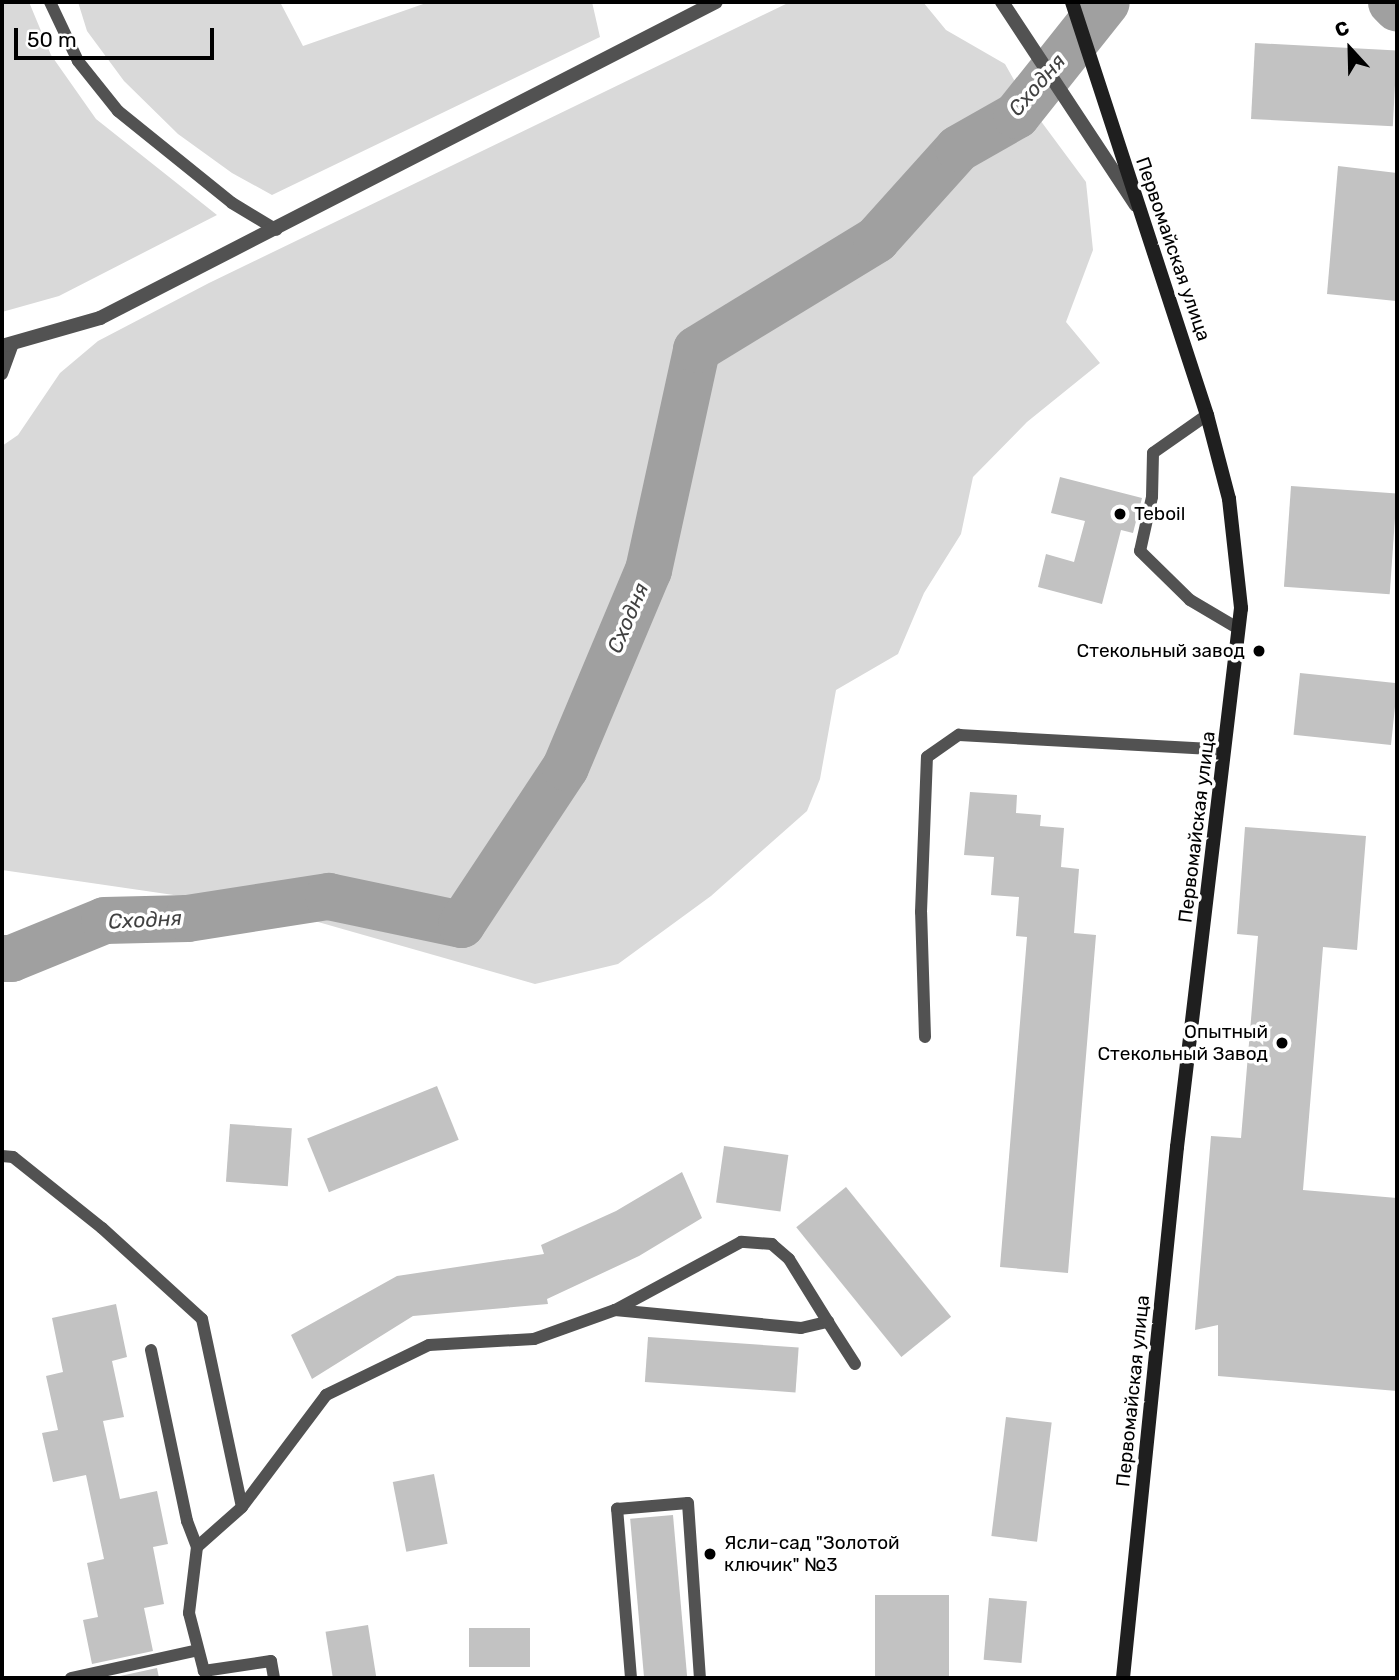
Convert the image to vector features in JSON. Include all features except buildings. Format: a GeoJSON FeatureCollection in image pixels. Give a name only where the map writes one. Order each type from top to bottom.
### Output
{"type":"FeatureCollection","features":[{"type":"Feature","properties":{"kind":"main road","name":"Первомайская улица"},"geometry":{"type":"LineString","coordinates":[[1072,2],[1207,415],[1237,552],[1239,629],[1177,1147],[1123,1678]]}},
{"type":"Feature","properties":{"kind":"street"},"geometry":{"type":"LineString","coordinates":[[7,346],[100,318],[277,230],[716,2]]}},
{"type":"Feature","properties":{"kind":"street"},"geometry":{"type":"LineString","coordinates":[[1002,2],[1138,207]]}},
{"type":"Feature","properties":{"kind":"lane"},"geometry":{"type":"LineString","coordinates":[[50,2],[78,61],[118,111],[232,203],[277,230]]}},
{"type":"Feature","properties":{"kind":"lane"},"geometry":{"type":"LineString","coordinates":[[2,374],[7,346]]}},
{"type":"Feature","properties":{"kind":"lane"},"geometry":{"type":"LineString","coordinates":[[1207,415],[1153,453],[1152,497],[1140,551],[1190,600],[1239,629]]}},
{"type":"Feature","properties":{"kind":"lane"},"geometry":{"type":"LineString","coordinates":[[925,1037],[921,912],[927,757],[959,735],[1225,750]]}},
{"type":"Feature","properties":{"kind":"lane"},"geometry":{"type":"LineString","coordinates":[[2,1156],[13,1157],[102,1228],[202,1319],[242,1507]]}},
{"type":"Feature","properties":{"kind":"lane"},"geometry":{"type":"LineString","coordinates":[[197,1546],[242,1507],[326,1395],[429,1345],[534,1339],[615,1310],[741,1242],[772,1244],[789,1259],[855,1364]]}},
{"type":"Feature","properties":{"kind":"lane"},"geometry":{"type":"LineString","coordinates":[[615,1310],[801,1328],[828,1322]]}},
{"type":"Feature","properties":{"kind":"lane"},"geometry":{"type":"LineString","coordinates":[[151,1350],[187,1521],[197,1546],[189,1614],[204,1671],[271,1661],[274,1678]]}},
{"type":"Feature","properties":{"kind":"lane"},"geometry":{"type":"LineString","coordinates":[[631,1678],[617,1509],[688,1503],[700,1678]]}},
{"type":"Feature","properties":{"kind":"lane"},"geometry":{"type":"LineString","coordinates":[[71,1678],[198,1650]]}},
{"type":"Feature","properties":{"kind":"shaded area"},"geometry":{"type":"Polygon","coordinates":[[[2,2],[29,2],[51,55],[96,119],[217,215],[59,296],[2,312],[2,2]]]}},
{"type":"Feature","properties":{"kind":"shaded area"},"geometry":{"type":"Polygon","coordinates":[[[78,2],[280,2],[303,46],[429,2],[592,2],[600,37],[272,195],[232,173],[178,134],[124,81],[87,31],[78,2]]]}},
{"type":"Feature","properties":{"kind":"shaded area"},"geometry":{"type":"Polygon","coordinates":[[[790,2],[923,2],[946,30],[1005,64],[1026,101],[1086,182],[1093,250],[1066,322],[1100,363],[1027,422],[973,477],[961,534],[924,593],[898,654],[836,690],[820,779],[807,811],[711,896],[618,964],[535,984],[276,910],[2,870],[2,446],[18,435],[60,373],[98,341],[209,283],[790,2]]]}},
{"type":"Feature","properties":{"kind":"waterway","name":"Сходня"},"geometry":{"type":"LineString","coordinates":[[2,958],[11,958],[104,920],[187,918],[328,896],[461,924],[565,767],[648,570],[696,349],[876,239],[958,148],[1016,115],[1106,2]]}},
{"type":"Feature","properties":{"kind":"waterway","name":"Сходня"},"geometry":{"type":"LineString","coordinates":[[1391,2],[1397,8]]}},
{"type":"Feature","properties":{"kind":"place","name":"Teboil"},"geometry":{"type":"Point","coordinates":[1120,514]}},
{"type":"Feature","properties":{"kind":"place","name":"Стекольный завод"},"geometry":{"type":"Point","coordinates":[1259,651]}},
{"type":"Feature","properties":{"kind":"place","name":"Опытный Стекольный Завод"},"geometry":{"type":"Point","coordinates":[1282,1043]}},
{"type":"Feature","properties":{"kind":"place","name":"Ясли-сад \"Золотой ключик\" №3"},"geometry":{"type":"Point","coordinates":[710,1554]}}]}
